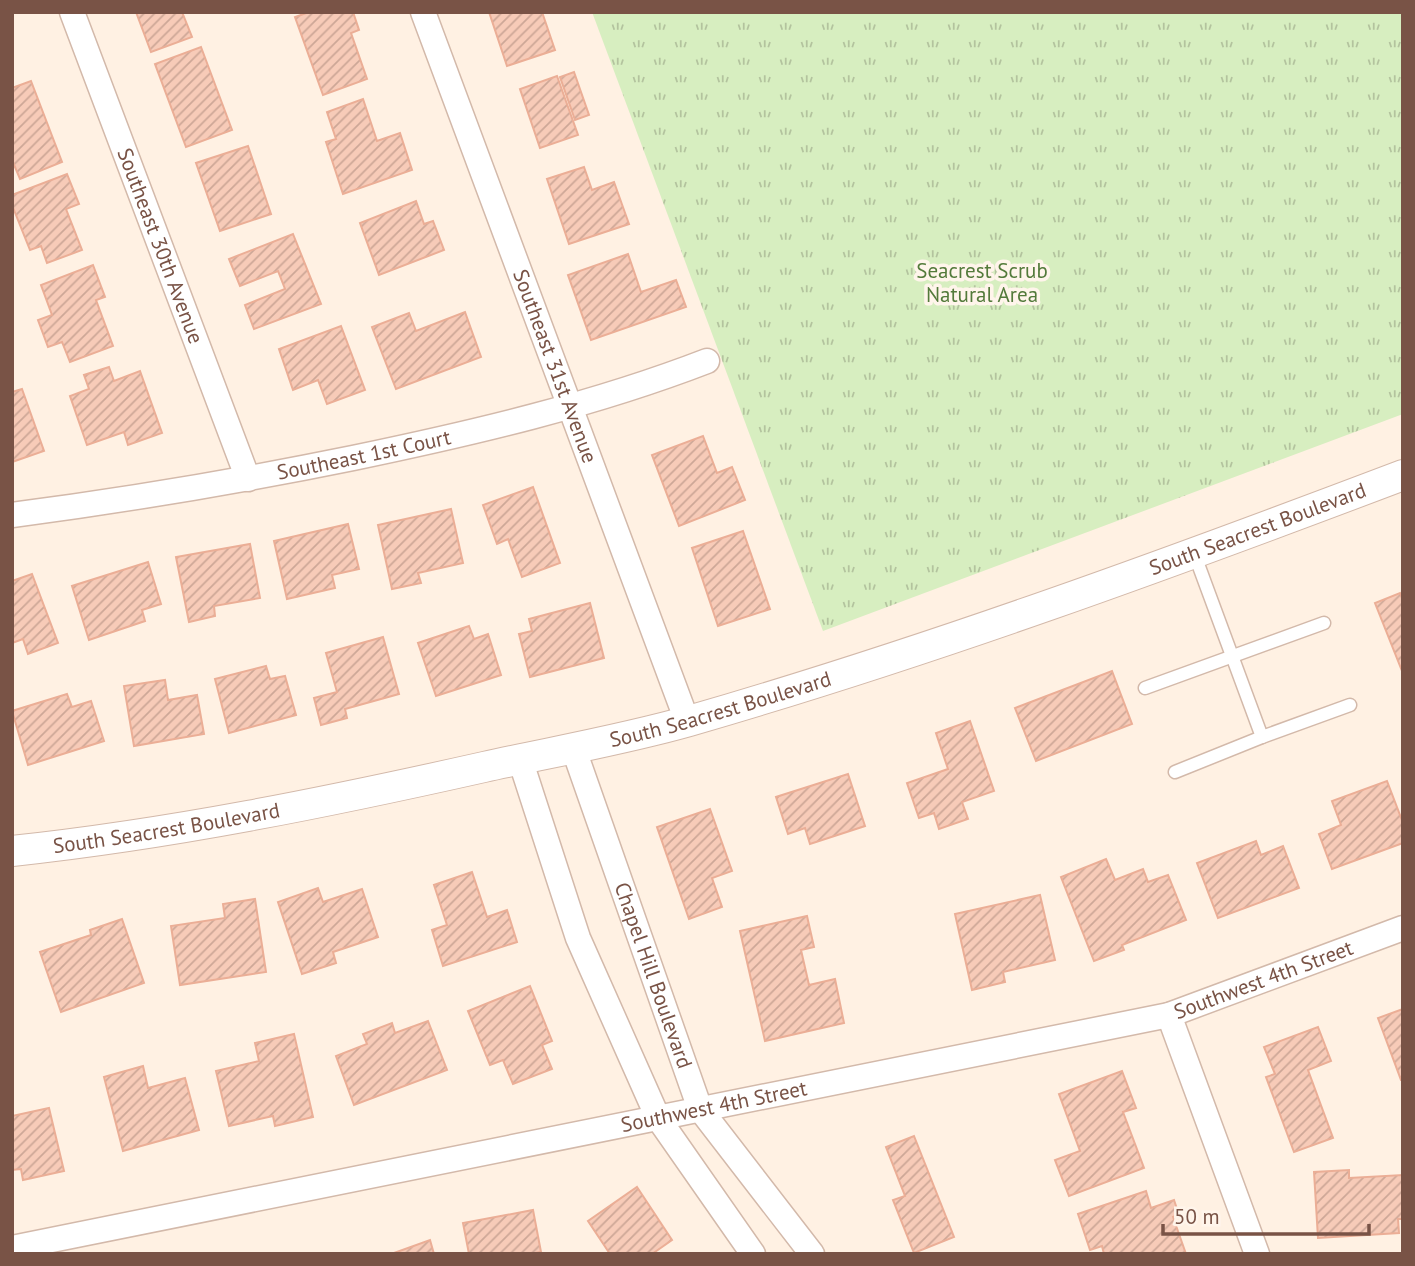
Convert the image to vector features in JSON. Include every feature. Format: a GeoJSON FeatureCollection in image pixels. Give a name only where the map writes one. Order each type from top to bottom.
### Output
{"type":"FeatureCollection","features":[{"type":"Feature","properties":{"kind":"street","name":"Southeast 30th Avenue"},"geometry":{"type":"LineString","coordinates":[[72,12],[248,479]]}},
{"type":"Feature","properties":{"kind":"street","name":"Southeast 31st Avenue"},"geometry":{"type":"LineString","coordinates":[[423,12],[687,721]]}},
{"type":"Feature","properties":{"kind":"street","name":"Southeast 1st Court"},"geometry":{"type":"LineString","coordinates":[[12,515],[248,479],[415,445],[570,408],[707,361]]}},
{"type":"Feature","properties":{"kind":"street","name":"South Seacrest Boulevard"},"geometry":{"type":"LineString","coordinates":[[12,852],[206,823],[393,787],[687,721],[906,654],[1403,475]]}},
{"type":"Feature","properties":{"kind":"street","name":"Chapel Hill Boulevard"},"geometry":{"type":"LineString","coordinates":[[573,747],[700,1109],[812,1254]]}},
{"type":"Feature","properties":{"kind":"street"},"geometry":{"type":"LineString","coordinates":[[520,759],[578,938],[658,1118],[753,1254]]}},
{"type":"Feature","properties":{"kind":"street","name":"Southwest 4th Street"},"geometry":{"type":"LineString","coordinates":[[12,1248],[52,1247],[700,1109],[1169,1015],[1403,928]]}},
{"type":"Feature","properties":{"kind":"street"},"geometry":{"type":"LineString","coordinates":[[1169,1015],[1257,1254]]}},
{"type":"Feature","properties":{"kind":"lane"},"geometry":{"type":"LineString","coordinates":[[1194,552],[1262,737]]}},
{"type":"Feature","properties":{"kind":"lane"},"geometry":{"type":"LineString","coordinates":[[1145,688],[1324,623]]}},
{"type":"Feature","properties":{"kind":"lane"},"geometry":{"type":"LineString","coordinates":[[1175,772],[1350,705]]}},
{"type":"Feature","properties":{"kind":"green space","name":"Seacrest Scrub Natural Area"},"geometry":{"type":"Polygon","coordinates":[[[592,12],[1403,12],[1403,414],[823,631],[592,12]]]}},
{"type":"Feature","properties":{"kind":"building"},"geometry":{"type":"Polygon","coordinates":[[[136,12],[182,12],[192,37],[151,52],[136,12]]]}},
{"type":"Feature","properties":{"kind":"building"},"geometry":{"type":"Polygon","coordinates":[[[309,12],[353,12],[359,30],[351,33],[367,79],[323,95],[295,17],[309,12]]]}},
{"type":"Feature","properties":{"kind":"building"},"geometry":{"type":"Polygon","coordinates":[[[489,12],[542,12],[555,50],[507,66],[489,12]]]}},
{"type":"Feature","properties":{"kind":"building"},"geometry":{"type":"Polygon","coordinates":[[[201,47],[232,130],[186,147],[155,64],[201,47]]]}},
{"type":"Feature","properties":{"kind":"building"},"geometry":{"type":"Polygon","coordinates":[[[574,72],[589,115],[575,120],[560,77],[574,72]]]}},
{"type":"Feature","properties":{"kind":"building"},"geometry":{"type":"Polygon","coordinates":[[[557,76],[578,135],[540,148],[520,89],[557,76]]]}},
{"type":"Feature","properties":{"kind":"building"},"geometry":{"type":"Polygon","coordinates":[[[31,81],[62,162],[20,179],[12,160],[12,88],[31,81]]]}},
{"type":"Feature","properties":{"kind":"building"},"geometry":{"type":"Polygon","coordinates":[[[363,99],[377,141],[400,133],[412,170],[343,194],[326,142],[336,139],[327,112],[363,99]]]}},
{"type":"Feature","properties":{"kind":"building"},"geometry":{"type":"Polygon","coordinates":[[[248,146],[271,214],[220,231],[196,163],[248,146]]]}},
{"type":"Feature","properties":{"kind":"building"},"geometry":{"type":"Polygon","coordinates":[[[584,167],[592,190],[614,182],[629,224],[569,244],[547,179],[584,167]]]}},
{"type":"Feature","properties":{"kind":"building"},"geometry":{"type":"Polygon","coordinates":[[[67,174],[79,204],[66,209],[82,250],[47,263],[41,246],[30,250],[12,205],[12,195],[67,174]]]}},
{"type":"Feature","properties":{"kind":"building"},"geometry":{"type":"Polygon","coordinates":[[[416,201],[424,224],[433,221],[444,250],[379,275],[360,223],[416,201]]]}},
{"type":"Feature","properties":{"kind":"building"},"geometry":{"type":"Polygon","coordinates":[[[293,234],[321,304],[254,329],[245,305],[285,289],[278,271],[240,286],[229,259],[293,234]]]}},
{"type":"Feature","properties":{"kind":"building"},"geometry":{"type":"Polygon","coordinates":[[[628,254],[641,292],[676,280],[686,307],[591,340],[568,275],[628,254]]]}},
{"type":"Feature","properties":{"kind":"building"},"geometry":{"type":"Polygon","coordinates":[[[93,265],[105,297],[96,300],[113,346],[70,362],[62,342],[48,347],[38,320],[52,315],[41,285],[93,265]]]}},
{"type":"Feature","properties":{"kind":"building"},"geometry":{"type":"Polygon","coordinates":[[[465,312],[481,357],[396,389],[372,327],[409,313],[416,331],[465,312]]]}},
{"type":"Feature","properties":{"kind":"building"},"geometry":{"type":"Polygon","coordinates":[[[341,326],[365,390],[327,404],[318,380],[293,390],[279,349],[341,326]]]}},
{"type":"Feature","properties":{"kind":"building"},"geometry":{"type":"Polygon","coordinates":[[[109,367],[114,381],[140,371],[162,433],[128,445],[124,432],[87,445],[70,396],[89,389],[84,375],[109,367]]]}},
{"type":"Feature","properties":{"kind":"building"},"geometry":{"type":"Polygon","coordinates":[[[22,389],[44,451],[12,462],[12,392],[22,389]]]}},
{"type":"Feature","properties":{"kind":"building"},"geometry":{"type":"Polygon","coordinates":[[[703,436],[717,473],[732,467],[745,500],[679,526],[652,455],[703,436]]]}},
{"type":"Feature","properties":{"kind":"building"},"geometry":{"type":"Polygon","coordinates":[[[533,487],[560,563],[522,577],[508,539],[497,544],[483,505],[533,487]]]}},
{"type":"Feature","properties":{"kind":"building"},"geometry":{"type":"Polygon","coordinates":[[[451,509],[463,563],[418,573],[421,583],[392,589],[378,525],[451,509]]]}},
{"type":"Feature","properties":{"kind":"building"},"geometry":{"type":"Polygon","coordinates":[[[348,524],[359,569],[332,575],[335,588],[287,599],[274,541],[348,524]]]}},
{"type":"Feature","properties":{"kind":"building"},"geometry":{"type":"Polygon","coordinates":[[[743,531],[770,609],[718,626],[692,548],[743,531]]]}},
{"type":"Feature","properties":{"kind":"building"},"geometry":{"type":"Polygon","coordinates":[[[250,544],[260,598],[214,606],[215,616],[189,622],[176,557],[250,544]]]}},
{"type":"Feature","properties":{"kind":"building"},"geometry":{"type":"Polygon","coordinates":[[[148,562],[161,604],[142,610],[145,621],[89,640],[72,586],[148,562]]]}},
{"type":"Feature","properties":{"kind":"building"},"geometry":{"type":"Polygon","coordinates":[[[32,574],[58,643],[28,654],[23,639],[12,643],[12,581],[32,574]]]}},
{"type":"Feature","properties":{"kind":"building"},"geometry":{"type":"Polygon","coordinates":[[[1400,593],[1403,601],[1402,671],[1375,603],[1400,593]]]}},
{"type":"Feature","properties":{"kind":"building"},"geometry":{"type":"Polygon","coordinates":[[[590,603],[604,658],[530,677],[519,634],[532,631],[529,619],[590,603]]]}},
{"type":"Feature","properties":{"kind":"building"},"geometry":{"type":"Polygon","coordinates":[[[469,626],[474,639],[488,634],[501,675],[436,696],[418,643],[469,626]]]}},
{"type":"Feature","properties":{"kind":"building"},"geometry":{"type":"Polygon","coordinates":[[[383,637],[399,694],[345,709],[347,718],[321,725],[314,698],[337,692],[326,653],[383,637]]]}},
{"type":"Feature","properties":{"kind":"building"},"geometry":{"type":"Polygon","coordinates":[[[266,666],[270,679],[285,676],[296,715],[229,733],[215,679],[266,666]]]}},
{"type":"Feature","properties":{"kind":"building"},"geometry":{"type":"Polygon","coordinates":[[[1112,671],[1132,724],[1036,761],[1015,708],[1112,671]]]}},
{"type":"Feature","properties":{"kind":"building"},"geometry":{"type":"Polygon","coordinates":[[[165,680],[168,700],[197,695],[204,734],[134,746],[124,686],[165,680]]]}},
{"type":"Feature","properties":{"kind":"building"},"geometry":{"type":"Polygon","coordinates":[[[67,694],[72,707],[91,701],[104,741],[28,765],[12,711],[67,694]]]}},
{"type":"Feature","properties":{"kind":"building"},"geometry":{"type":"Polygon","coordinates":[[[970,721],[994,791],[962,802],[968,819],[939,829],[934,813],[919,818],[907,783],[948,769],[936,733],[970,721]]]}},
{"type":"Feature","properties":{"kind":"building"},"geometry":{"type":"Polygon","coordinates":[[[848,774],[865,826],[810,844],[805,828],[788,834],[776,797],[848,774]]]}},
{"type":"Feature","properties":{"kind":"building"},"geometry":{"type":"Polygon","coordinates":[[[1387,781],[1403,823],[1403,843],[1332,869],[1319,834],[1341,825],[1332,801],[1387,781]]]}},
{"type":"Feature","properties":{"kind":"building"},"geometry":{"type":"Polygon","coordinates":[[[710,809],[732,871],[712,878],[722,907],[689,919],[657,827],[710,809]]]}},
{"type":"Feature","properties":{"kind":"building"},"geometry":{"type":"Polygon","coordinates":[[[1256,841],[1261,855],[1283,846],[1299,888],[1218,918],[1197,863],[1256,841]]]}},
{"type":"Feature","properties":{"kind":"building"},"geometry":{"type":"Polygon","coordinates":[[[1106,859],[1115,880],[1143,869],[1148,882],[1168,875],[1186,920],[1122,945],[1124,950],[1094,961],[1061,877],[1106,859]]]}},
{"type":"Feature","properties":{"kind":"building"},"geometry":{"type":"Polygon","coordinates":[[[472,872],[487,917],[507,910],[517,942],[443,966],[432,930],[447,925],[434,885],[472,872]]]}},
{"type":"Feature","properties":{"kind":"building"},"geometry":{"type":"Polygon","coordinates":[[[318,888],[323,902],[362,889],[378,937],[333,952],[336,963],[302,974],[278,902],[318,888]]]}},
{"type":"Feature","properties":{"kind":"building"},"geometry":{"type":"Polygon","coordinates":[[[1040,895],[1055,960],[1003,972],[1005,982],[972,990],[955,914],[1040,895]]]}},
{"type":"Feature","properties":{"kind":"building"},"geometry":{"type":"Polygon","coordinates":[[[255,899],[266,972],[180,985],[171,926],[225,918],[223,904],[255,899]]]}},
{"type":"Feature","properties":{"kind":"building"},"geometry":{"type":"Polygon","coordinates":[[[807,916],[814,947],[801,950],[809,985],[835,979],[844,1023],[765,1041],[740,931],[807,916]]]}},
{"type":"Feature","properties":{"kind":"building"},"geometry":{"type":"Polygon","coordinates":[[[122,919],[144,983],[61,1012],[40,952],[91,935],[90,930],[122,919]]]}},
{"type":"Feature","properties":{"kind":"building"},"geometry":{"type":"Polygon","coordinates":[[[530,986],[552,1041],[542,1045],[552,1069],[513,1084],[503,1060],[490,1065],[468,1011],[530,986]]]}},
{"type":"Feature","properties":{"kind":"building"},"geometry":{"type":"Polygon","coordinates":[[[1403,1009],[1403,1080],[1401,1080],[1378,1018],[1403,1009]]]}},
{"type":"Feature","properties":{"kind":"building"},"geometry":{"type":"Polygon","coordinates":[[[428,1021],[447,1070],[354,1105],[336,1056],[367,1044],[363,1034],[392,1023],[395,1033],[428,1021]]]}},
{"type":"Feature","properties":{"kind":"building"},"geometry":{"type":"Polygon","coordinates":[[[1318,1027],[1331,1061],[1308,1070],[1333,1138],[1294,1152],[1266,1077],[1275,1074],[1264,1047],[1318,1027]]]}},
{"type":"Feature","properties":{"kind":"building"},"geometry":{"type":"Polygon","coordinates":[[[294,1034],[313,1117],[275,1126],[273,1116],[229,1126],[216,1071],[259,1061],[255,1043],[294,1034]]]}},
{"type":"Feature","properties":{"kind":"building"},"geometry":{"type":"Polygon","coordinates":[[[143,1066],[148,1088],[185,1078],[199,1130],[123,1151],[104,1077],[143,1066]]]}},
{"type":"Feature","properties":{"kind":"building"},"geometry":{"type":"Polygon","coordinates":[[[1122,1071],[1136,1108],[1123,1112],[1144,1168],[1069,1196],[1055,1160],[1080,1151],[1059,1094],[1122,1071]]]}},
{"type":"Feature","properties":{"kind":"building"},"geometry":{"type":"Polygon","coordinates":[[[49,1108],[64,1171],[23,1180],[21,1169],[12,1170],[12,1116],[49,1108]]]}},
{"type":"Feature","properties":{"kind":"building"},"geometry":{"type":"Polygon","coordinates":[[[914,1136],[954,1237],[914,1253],[893,1200],[905,1196],[886,1147],[914,1136]]]}},
{"type":"Feature","properties":{"kind":"building"},"geometry":{"type":"Polygon","coordinates":[[[1349,1170],[1349,1178],[1403,1175],[1403,1219],[1398,1219],[1399,1233],[1318,1238],[1314,1172],[1349,1170]]]}},
{"type":"Feature","properties":{"kind":"building"},"geometry":{"type":"Polygon","coordinates":[[[637,1187],[672,1240],[652,1254],[610,1254],[588,1221],[637,1187]]]}},
{"type":"Feature","properties":{"kind":"building"},"geometry":{"type":"Polygon","coordinates":[[[1146,1191],[1151,1208],[1174,1200],[1179,1215],[1173,1217],[1186,1254],[1104,1254],[1102,1246],[1090,1250],[1078,1214],[1146,1191]]]}},
{"type":"Feature","properties":{"kind":"building"},"geometry":{"type":"Polygon","coordinates":[[[533,1210],[541,1252],[469,1254],[463,1223],[533,1210]]]}},
{"type":"Feature","properties":{"kind":"building"},"geometry":{"type":"Polygon","coordinates":[[[430,1240],[434,1254],[394,1254],[394,1253],[430,1240]]]}}]}
